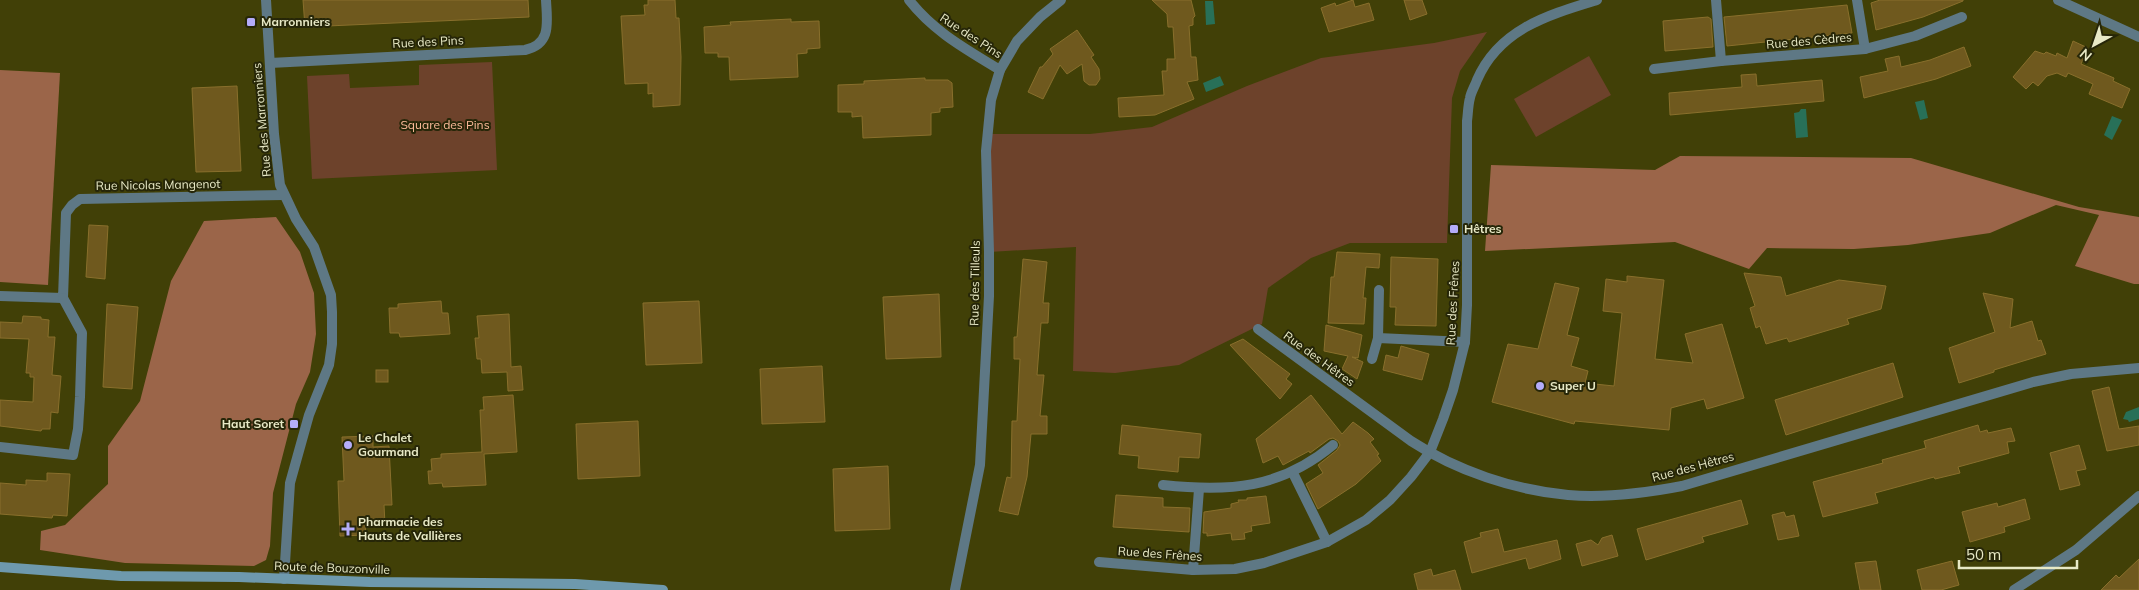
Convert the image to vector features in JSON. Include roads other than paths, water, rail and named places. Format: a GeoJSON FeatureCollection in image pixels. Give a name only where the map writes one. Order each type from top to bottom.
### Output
{"type":"FeatureCollection","features":[{"type":"Feature","properties":{"kind":"main road","name":"Route de Bouzonville"},"geometry":{"type":"LineString","coordinates":[[0,567],[121,576],[370,582],[575,584],[663,590]]}},
{"type":"Feature","properties":{"kind":"street","name":"Rue des Marronniers"},"geometry":{"type":"LineString","coordinates":[[266,0],[276,158],[284,195],[314,247],[329,288],[332,312],[332,344],[329,365],[309,415],[290,483],[284,579]]}},
{"type":"Feature","properties":{"kind":"street","name":"Rue des Pins"},"geometry":{"type":"LineString","coordinates":[[270,63],[535,48],[546,34],[546,0]]}},
{"type":"Feature","properties":{"kind":"street","name":"Rue des Pins"},"geometry":{"type":"LineString","coordinates":[[909,0],[923,18],[938,31],[1000,70]]}},
{"type":"Feature","properties":{"kind":"street","name":"Rue des Tilleuls"},"geometry":{"type":"LineString","coordinates":[[955,590],[980,465],[989,296],[986,134],[991,100],[1000,70],[1017,41],[1040,17],[1061,0]]}},
{"type":"Feature","properties":{"kind":"street","name":"Rue des Frênes"},"geometry":{"type":"LineString","coordinates":[[1099,562],[1193,570],[1235,569],[1264,563],[1327,542],[1366,520],[1390,500],[1411,477],[1430,452],[1454,390],[1465,342],[1467,305],[1467,121],[1470,98],[1483,68],[1495,51],[1509,37],[1542,19],[1597,0]]}},
{"type":"Feature","properties":{"kind":"street"},"geometry":{"type":"LineString","coordinates":[[1716,0],[1721,61]]}},
{"type":"Feature","properties":{"kind":"street"},"geometry":{"type":"LineString","coordinates":[[1857,0],[1865,49]]}},
{"type":"Feature","properties":{"kind":"street"},"geometry":{"type":"LineString","coordinates":[[2058,0],[2139,37]]}},
{"type":"Feature","properties":{"kind":"street","name":"Rue des Cèdres"},"geometry":{"type":"LineString","coordinates":[[1654,69],[1721,61],[1865,49],[1915,36],[1962,17]]}},
{"type":"Feature","properties":{"kind":"street","name":"Rue Nicolas Mangenot"},"geometry":{"type":"LineString","coordinates":[[64,298],[66,213],[80,199],[284,195]]}},
{"type":"Feature","properties":{"kind":"street"},"geometry":{"type":"LineString","coordinates":[[1372,359],[1378,338],[1379,290]]}},
{"type":"Feature","properties":{"kind":"street"},"geometry":{"type":"LineString","coordinates":[[0,296],[64,298],[82,333],[79,421],[73,455],[0,447]]}},
{"type":"Feature","properties":{"kind":"street","name":"Rue des Hêtres"},"geometry":{"type":"LineString","coordinates":[[1258,329],[1411,441],[1430,452],[1478,474],[1529,489],[1569,495],[1654,491],[1682,486],[2033,382],[2071,374],[2139,368]]}},
{"type":"Feature","properties":{"kind":"street"},"geometry":{"type":"LineString","coordinates":[[1378,338],[1465,342]]}},
{"type":"Feature","properties":{"kind":"street"},"geometry":{"type":"LineString","coordinates":[[1163,485],[1199,489],[1243,486],[1293,473],[1333,445]]}},
{"type":"Feature","properties":{"kind":"street"},"geometry":{"type":"LineString","coordinates":[[1293,473],[1327,542]]}},
{"type":"Feature","properties":{"kind":"street"},"geometry":{"type":"LineString","coordinates":[[1193,570],[1199,489]]}},
{"type":"Feature","properties":{"kind":"street"},"geometry":{"type":"LineString","coordinates":[[2014,590],[2076,550],[2139,496]]}},
{"type":"Feature","properties":{"kind":"place","name":"Marronniers"},"geometry":{"type":"Point","coordinates":[251,22]}},
{"type":"Feature","properties":{"kind":"place","name":"Hêtres"},"geometry":{"type":"Point","coordinates":[1454,229]}},
{"type":"Feature","properties":{"kind":"place","name":"Super U"},"geometry":{"type":"Point","coordinates":[1540,386]}},
{"type":"Feature","properties":{"kind":"place","name":"Haut Soret"},"geometry":{"type":"Point","coordinates":[294,424]}},
{"type":"Feature","properties":{"kind":"place","name":"Le Chalet Gourmand"},"geometry":{"type":"Point","coordinates":[348,445]}},
{"type":"Feature","properties":{"kind":"place","name":"Pharmacie des Hauts de Vallières"},"geometry":{"type":"Point","coordinates":[348,529]}},
{"type":"Feature","properties":{"kind":"park label","name":"Square des Pins"},"geometry":{"type":"Point","coordinates":[445,125]}}]}
